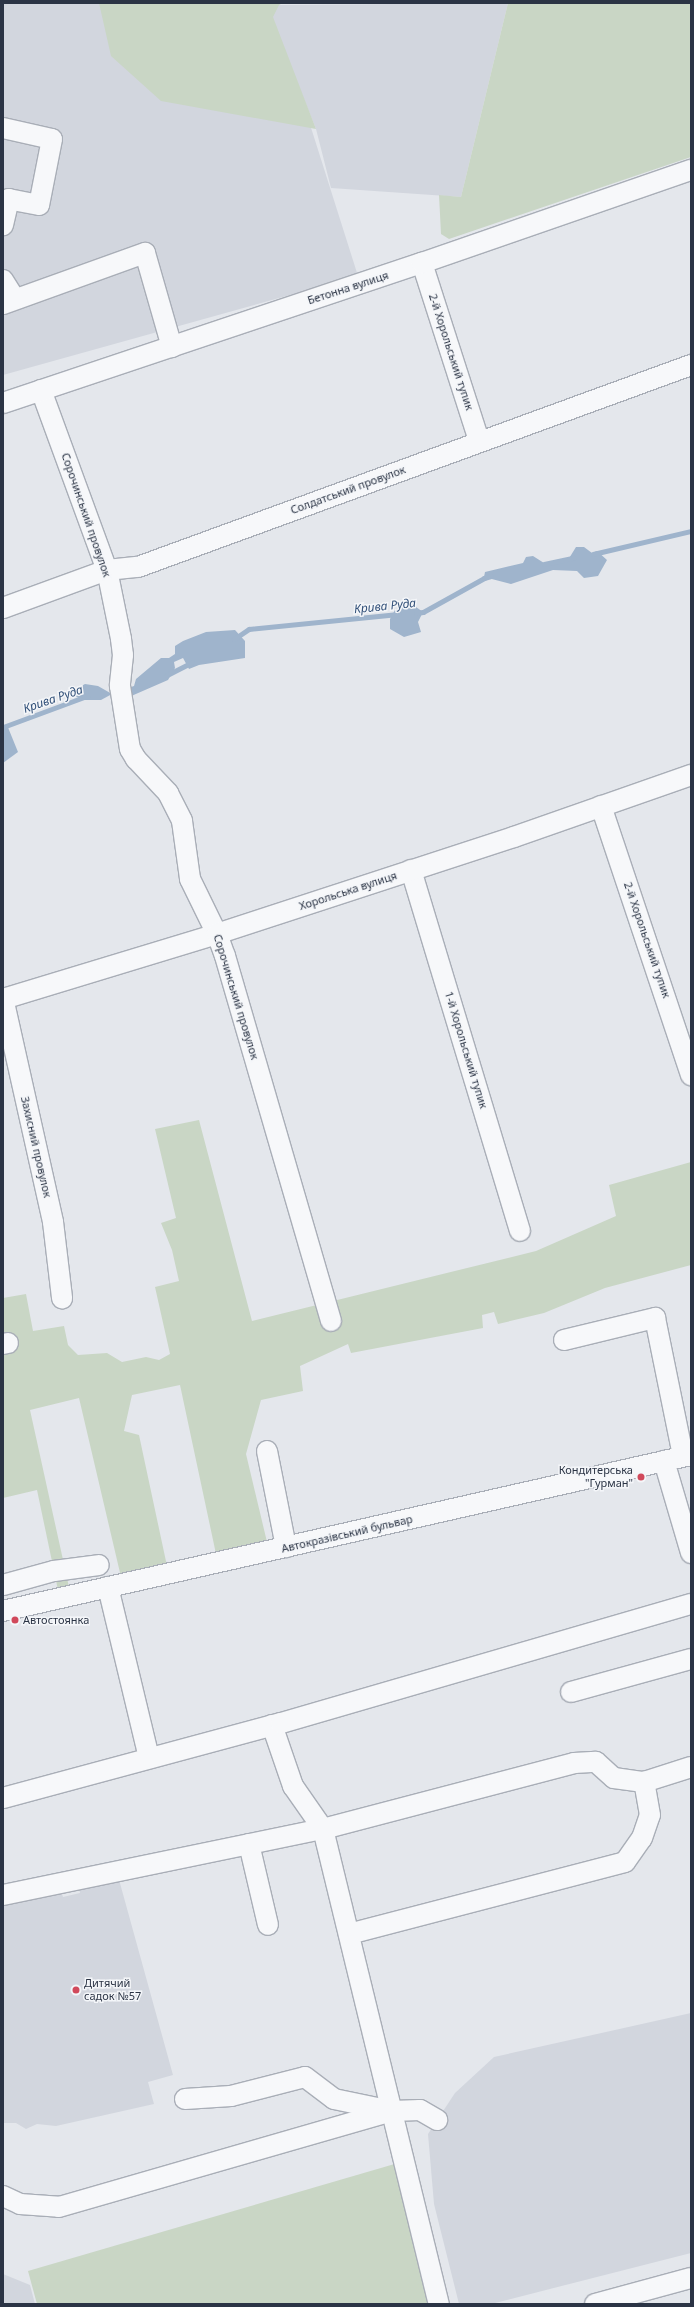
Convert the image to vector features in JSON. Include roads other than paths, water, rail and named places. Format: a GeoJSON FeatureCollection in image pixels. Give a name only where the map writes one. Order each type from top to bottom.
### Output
{"type":"FeatureCollection","features":[{"type":"Feature","properties":{"kind":"street"},"geometry":{"type":"LineString","coordinates":[[3,128],[52,139],[40,205],[9,199],[3,225]]}},
{"type":"Feature","properties":{"kind":"street","name":"Бетонна вулиця"},"geometry":{"type":"LineString","coordinates":[[3,402],[422,263],[691,170]]}},
{"type":"Feature","properties":{"kind":"street"},"geometry":{"type":"LineString","coordinates":[[3,280],[9,301],[145,253],[172,347]]}},
{"type":"Feature","properties":{"kind":"street","name":"2-й Хорольський тупик"},"geometry":{"type":"LineString","coordinates":[[422,263],[479,442]]}},
{"type":"Feature","properties":{"kind":"street","name":"Солдатський провулок"},"geometry":{"type":"LineString","coordinates":[[3,608],[107,570],[138,568],[691,365]]}},
{"type":"Feature","properties":{"kind":"street","name":"Сорочинський провулок"},"geometry":{"type":"LineString","coordinates":[[41,390],[107,570],[123,654],[120,686],[130,749],[136,759],[168,792],[176,805],[182,821],[190,879],[217,934],[331,1321]]}},
{"type":"Feature","properties":{"kind":"street","name":"Хорольська вулиця"},"geometry":{"type":"LineString","coordinates":[[3,998],[217,934],[691,775]]}},
{"type":"Feature","properties":{"kind":"street","name":"2-й Хорольський тупик"},"geometry":{"type":"LineString","coordinates":[[601,806],[687,1045],[691,1075]]}},
{"type":"Feature","properties":{"kind":"street","name":"1-й Хорольський тупик"},"geometry":{"type":"LineString","coordinates":[[411,870],[520,1230]]}},
{"type":"Feature","properties":{"kind":"street","name":"Захисний провулок"},"geometry":{"type":"LineString","coordinates":[[3,998],[53,1222],[62,1298]]}},
{"type":"Feature","properties":{"kind":"street"},"geometry":{"type":"LineString","coordinates":[[564,1340],[655,1318],[687,1456]]}},
{"type":"Feature","properties":{"kind":"street"},"geometry":{"type":"LineString","coordinates":[[267,1452],[286,1547]]}},
{"type":"Feature","properties":{"kind":"street","name":"Автокразівський бульвар"},"geometry":{"type":"LineString","coordinates":[[3,1611],[687,1456]]}},
{"type":"Feature","properties":{"kind":"street"},"geometry":{"type":"LineString","coordinates":[[664,1461],[691,1553]]}},
{"type":"Feature","properties":{"kind":"street"},"geometry":{"type":"LineString","coordinates":[[3,1585],[54,1571],[99,1565]]}},
{"type":"Feature","properties":{"kind":"street"},"geometry":{"type":"LineString","coordinates":[[108,1588],[150,1758]]}},
{"type":"Feature","properties":{"kind":"street"},"geometry":{"type":"LineString","coordinates":[[3,1798],[272,1725],[691,1604]]}},
{"type":"Feature","properties":{"kind":"street"},"geometry":{"type":"LineString","coordinates":[[571,1692],[691,1659]]}},
{"type":"Feature","properties":{"kind":"street"},"geometry":{"type":"LineString","coordinates":[[272,1725],[293,1786],[323,1829],[392,2111],[442,2278],[440,2304]]}},
{"type":"Feature","properties":{"kind":"street"},"geometry":{"type":"LineString","coordinates":[[3,1895],[323,1829],[574,1764],[596,1762],[614,1778],[644,1782],[691,1767]]}},
{"type":"Feature","properties":{"kind":"street"},"geometry":{"type":"LineString","coordinates":[[349,1934],[625,1862],[642,1838],[650,1815],[644,1782]]}},
{"type":"Feature","properties":{"kind":"street"},"geometry":{"type":"LineString","coordinates":[[249,1844],[268,1925]]}},
{"type":"Feature","properties":{"kind":"street"},"geometry":{"type":"LineString","coordinates":[[184,2099],[231,2096],[305,2077],[334,2099],[392,2111],[420,2110],[437,2120]]}},
{"type":"Feature","properties":{"kind":"street"},"geometry":{"type":"LineString","coordinates":[[3,2196],[20,2204],[59,2207],[392,2111]]}},
{"type":"Feature","properties":{"kind":"street"},"geometry":{"type":"LineString","coordinates":[[595,2304],[691,2278]]}},
{"type":"Feature","properties":{"kind":"water"},"geometry":{"type":"Polygon","coordinates":[[[576,547],[584,547],[592,553],[597,551],[607,560],[598,576],[584,578],[577,571],[553,570],[511,584],[484,577],[485,572],[523,563],[526,557],[533,556],[544,563],[558,563],[568,560],[576,547]]]}},
{"type":"Feature","properties":{"kind":"water"},"geometry":{"type":"Polygon","coordinates":[[[406,605],[416,607],[423,612],[418,622],[421,632],[404,637],[390,629],[390,619],[395,610],[406,605]]]}},
{"type":"Feature","properties":{"kind":"water"},"geometry":{"type":"Polygon","coordinates":[[[235,630],[245,641],[245,658],[199,665],[189,669],[183,658],[174,662],[175,668],[168,680],[129,697],[128,688],[134,686],[136,679],[161,658],[169,658],[175,654],[175,646],[183,641],[206,632],[235,630]]]}},
{"type":"Feature","properties":{"kind":"water"},"geometry":{"type":"Polygon","coordinates":[[[85,684],[98,686],[112,694],[101,700],[83,700],[75,696],[76,689],[85,684]]]}},
{"type":"Feature","properties":{"kind":"water"},"geometry":{"type":"Polygon","coordinates":[[[7,725],[18,752],[3,763],[3,727],[7,725]]]}},
{"type":"Feature","properties":{"kind":"waterway","name":"Крива Руда"},"geometry":{"type":"LineString","coordinates":[[593,554],[691,531]]}},
{"type":"Feature","properties":{"kind":"waterway","name":"Крива Руда"},"geometry":{"type":"LineString","coordinates":[[544,564],[573,558]]}},
{"type":"Feature","properties":{"kind":"waterway","name":"Крива Руда"},"geometry":{"type":"LineString","coordinates":[[416,613],[423,612],[484,578],[491,576]]}},
{"type":"Feature","properties":{"kind":"waterway","name":"Крива Руда"},"geometry":{"type":"LineString","coordinates":[[234,639],[249,629],[398,614]]}},
{"type":"Feature","properties":{"kind":"waterway","name":"Крива Руда"},"geometry":{"type":"LineString","coordinates":[[167,675],[192,662]]}},
{"type":"Feature","properties":{"kind":"waterway","name":"Крива Руда"},"geometry":{"type":"LineString","coordinates":[[3,727],[87,696]]}},
{"type":"Feature","properties":{"kind":"place","name":"Кондитерська \"Гурман\""},"geometry":{"type":"Point","coordinates":[641,1477]}},
{"type":"Feature","properties":{"kind":"place","name":"Автостоянка"},"geometry":{"type":"Point","coordinates":[15,1620]}},
{"type":"Feature","properties":{"kind":"place","name":"Дитячий садок №57"},"geometry":{"type":"Point","coordinates":[76,1990]}}]}
